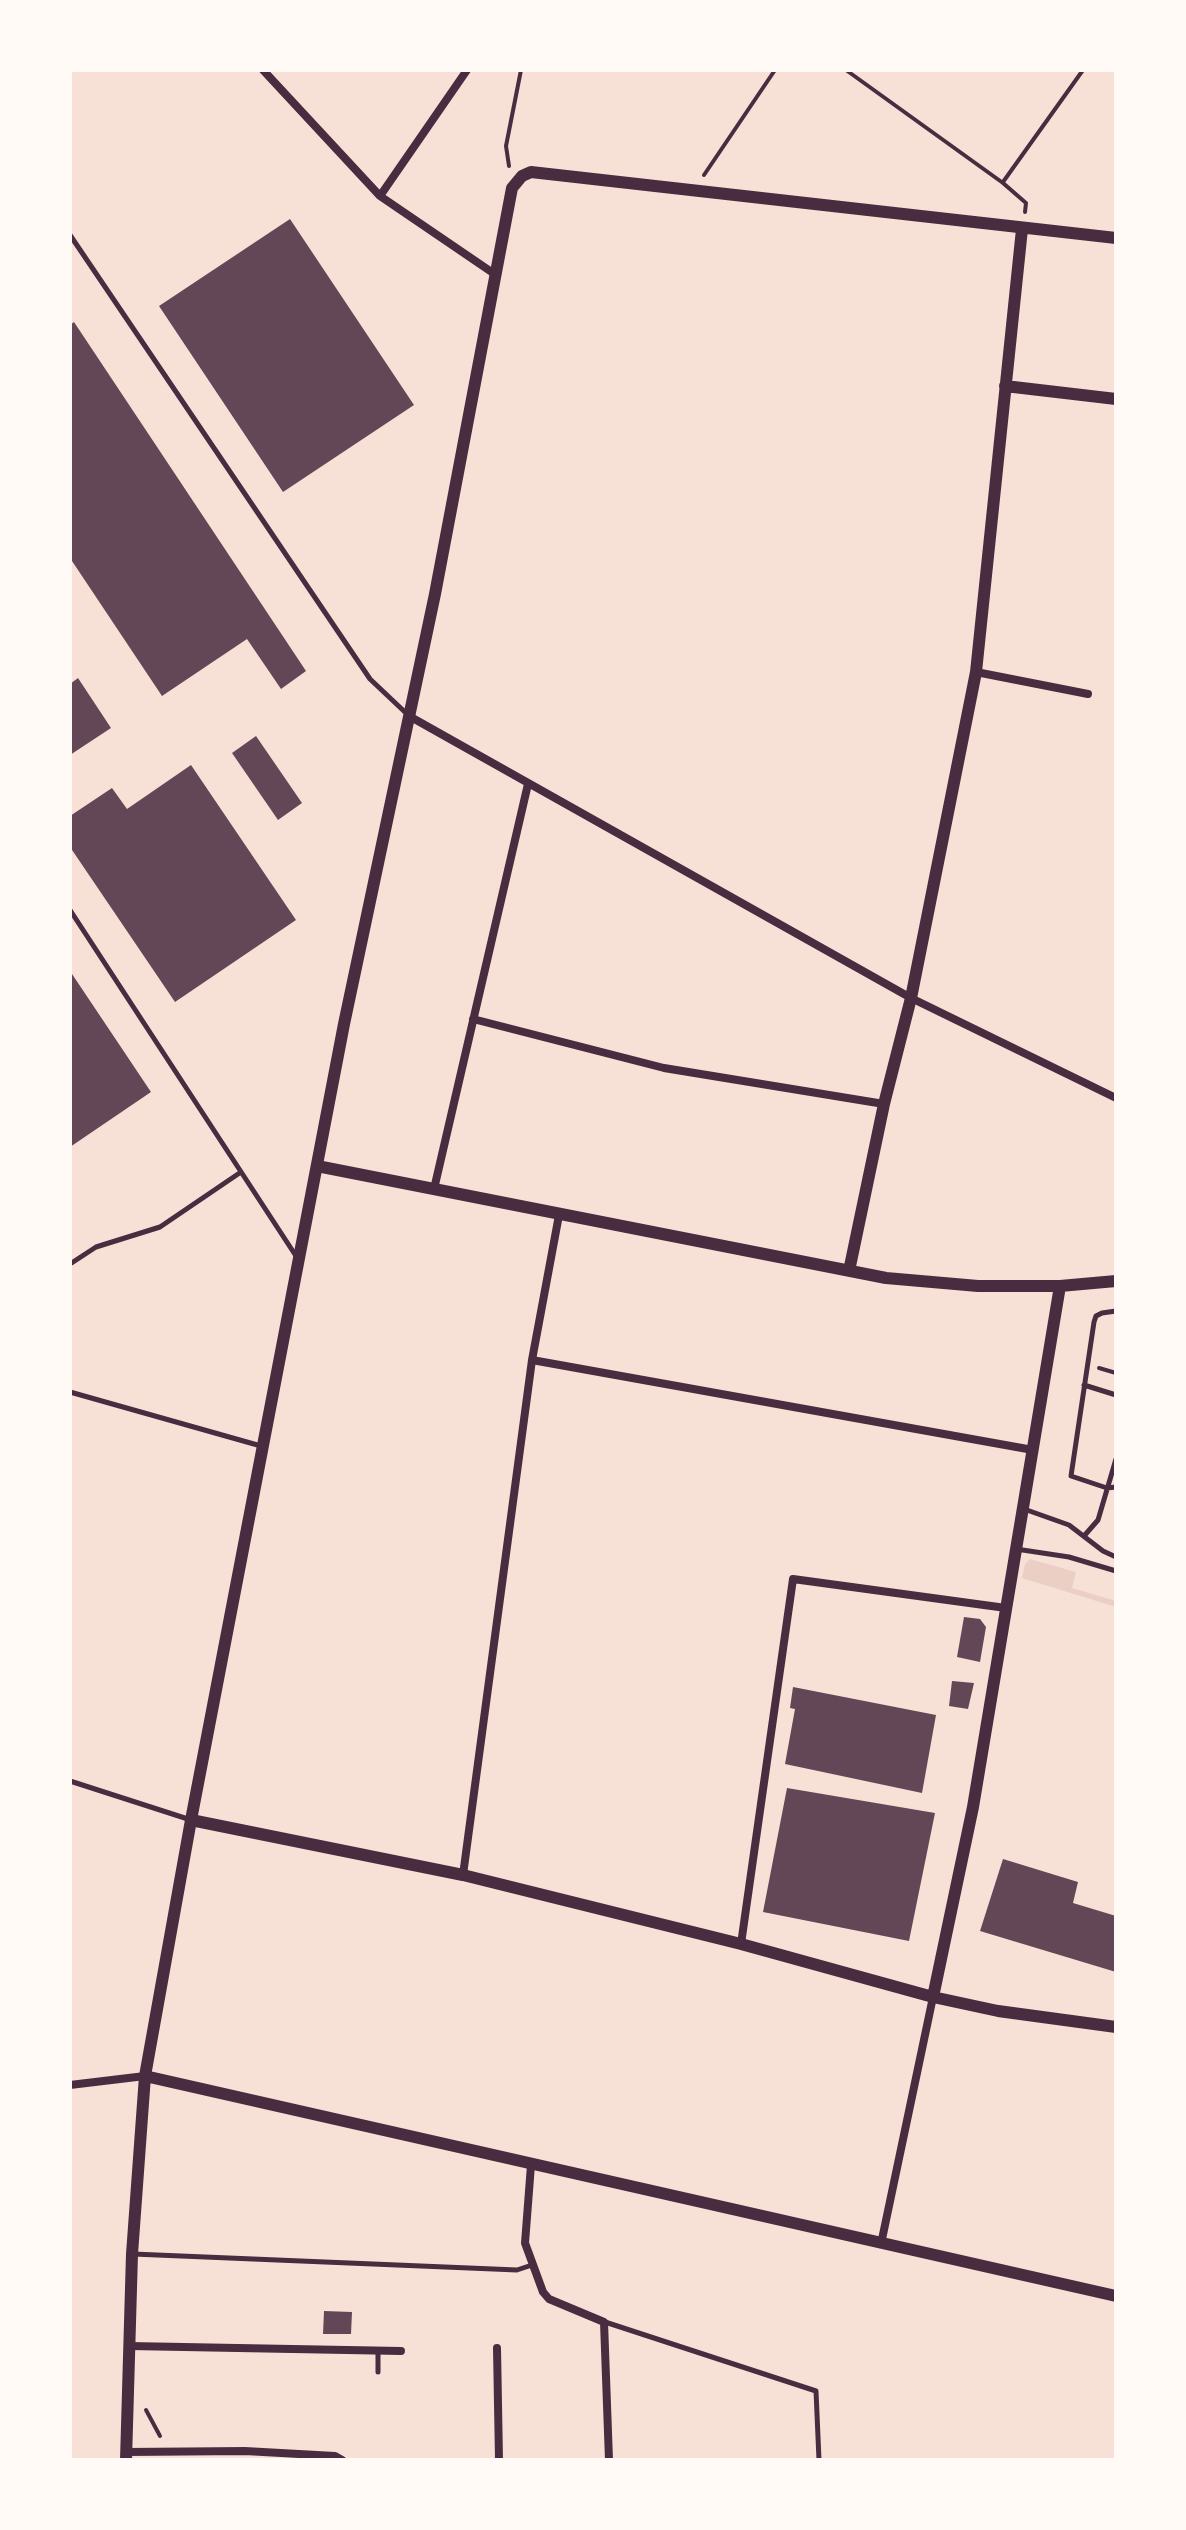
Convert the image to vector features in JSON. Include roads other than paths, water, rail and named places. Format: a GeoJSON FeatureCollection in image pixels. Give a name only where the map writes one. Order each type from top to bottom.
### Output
{"type":"FeatureCollection","features":[{"type":"Feature","properties":{"kind":"street"},"geometry":{"type":"LineString","coordinates":[[263,70],[380,196],[496,275]]}},
{"type":"Feature","properties":{"kind":"street"},"geometry":{"type":"LineString","coordinates":[[380,196],[467,70]]}},
{"type":"Feature","properties":{"kind":"street"},"geometry":{"type":"LineString","coordinates":[[342,2460],[335,2456],[126,2456],[132,2254],[145,2076],[298,1260],[344,1024],[435,594],[512,188],[522,176],[531,172],[1116,238]]}},
{"type":"Feature","properties":{"kind":"street"},"geometry":{"type":"LineString","coordinates":[[849,1271],[884,1104],[911,998],[976,672],[1022,229]]}},
{"type":"Feature","properties":{"kind":"street"},"geometry":{"type":"LineString","coordinates":[[1005,386],[1116,399]]}},
{"type":"Feature","properties":{"kind":"street"},"geometry":{"type":"LineString","coordinates":[[976,672],[1088,694]]}},
{"type":"Feature","properties":{"kind":"street"},"geometry":{"type":"LineString","coordinates":[[409,716],[911,998],[1116,1098]]}},
{"type":"Feature","properties":{"kind":"street"},"geometry":{"type":"LineString","coordinates":[[434,1189],[528,784]]}},
{"type":"Feature","properties":{"kind":"street"},"geometry":{"type":"LineString","coordinates":[[473,1019],[664,1068],[884,1104]]}},
{"type":"Feature","properties":{"kind":"street"},"geometry":{"type":"LineString","coordinates":[[317,1166],[849,1271],[939,1285],[1060,1286],[1116,1281]]}},
{"type":"Feature","properties":{"kind":"street"},"geometry":{"type":"LineString","coordinates":[[463,1875],[532,1360],[559,1215]]}},
{"type":"Feature","properties":{"kind":"street"},"geometry":{"type":"LineString","coordinates":[[881,2244],[973,1807],[1060,1286]]}},
{"type":"Feature","properties":{"kind":"street"},"geometry":{"type":"LineString","coordinates":[[532,1360],[1033,1450]]}},
{"type":"Feature","properties":{"kind":"street"},"geometry":{"type":"LineString","coordinates":[[741,1944],[793,1579],[1006,1608]]}},
{"type":"Feature","properties":{"kind":"street"},"geometry":{"type":"LineString","coordinates":[[191,1820],[463,1875],[741,1944],[933,1997],[1014,2014],[1116,2027]]}},
{"type":"Feature","properties":{"kind":"street"},"geometry":{"type":"LineString","coordinates":[[70,2085],[145,2076],[1116,2296]]}},
{"type":"Feature","properties":{"kind":"street"},"geometry":{"type":"LineString","coordinates":[[531,2165],[525,2243],[543,2292],[549,2299],[604,2322],[609,2460]]}},
{"type":"Feature","properties":{"kind":"street"},"geometry":{"type":"LineString","coordinates":[[129,2346],[401,2351]]}},
{"type":"Feature","properties":{"kind":"street"},"geometry":{"type":"LineString","coordinates":[[497,2348],[499,2460]]}},
{"type":"Feature","properties":{"kind":"lane"},"geometry":{"type":"LineString","coordinates":[[70,235],[370,679],[409,716]]}},
{"type":"Feature","properties":{"kind":"lane"},"geometry":{"type":"LineString","coordinates":[[70,910],[298,1260]]}},
{"type":"Feature","properties":{"kind":"lane"},"geometry":{"type":"LineString","coordinates":[[70,1264],[96,1247],[160,1227],[241,1172]]}},
{"type":"Feature","properties":{"kind":"lane"},"geometry":{"type":"LineString","coordinates":[[1116,1311],[1102,1313],[1096,1316],[1094,1322],[1071,1476],[1107,1488],[1116,1487]]}},
{"type":"Feature","properties":{"kind":"lane"},"geometry":{"type":"LineString","coordinates":[[1084,1385],[1116,1395]]}},
{"type":"Feature","properties":{"kind":"lane"},"geometry":{"type":"LineString","coordinates":[[70,1392],[264,1447]]}},
{"type":"Feature","properties":{"kind":"lane"},"geometry":{"type":"LineString","coordinates":[[1084,1536],[1098,1520],[1116,1459]]}},
{"type":"Feature","properties":{"kind":"lane"},"geometry":{"type":"LineString","coordinates":[[1023,1508],[1069,1525],[1116,1557]]}},
{"type":"Feature","properties":{"kind":"lane"},"geometry":{"type":"LineString","coordinates":[[1016,1549],[1069,1557],[1116,1571]]}},
{"type":"Feature","properties":{"kind":"lane"},"geometry":{"type":"LineString","coordinates":[[70,1781],[191,1820]]}},
{"type":"Feature","properties":{"kind":"lane"},"geometry":{"type":"LineString","coordinates":[[132,2254],[517,2270],[532,2265]]}},
{"type":"Feature","properties":{"kind":"lane"},"geometry":{"type":"LineString","coordinates":[[604,2322],[816,2391],[819,2460]]}},
{"type":"Feature","properties":{"kind":"lane"},"geometry":{"type":"LineString","coordinates":[[378,2351],[378,2372]]}}]}
